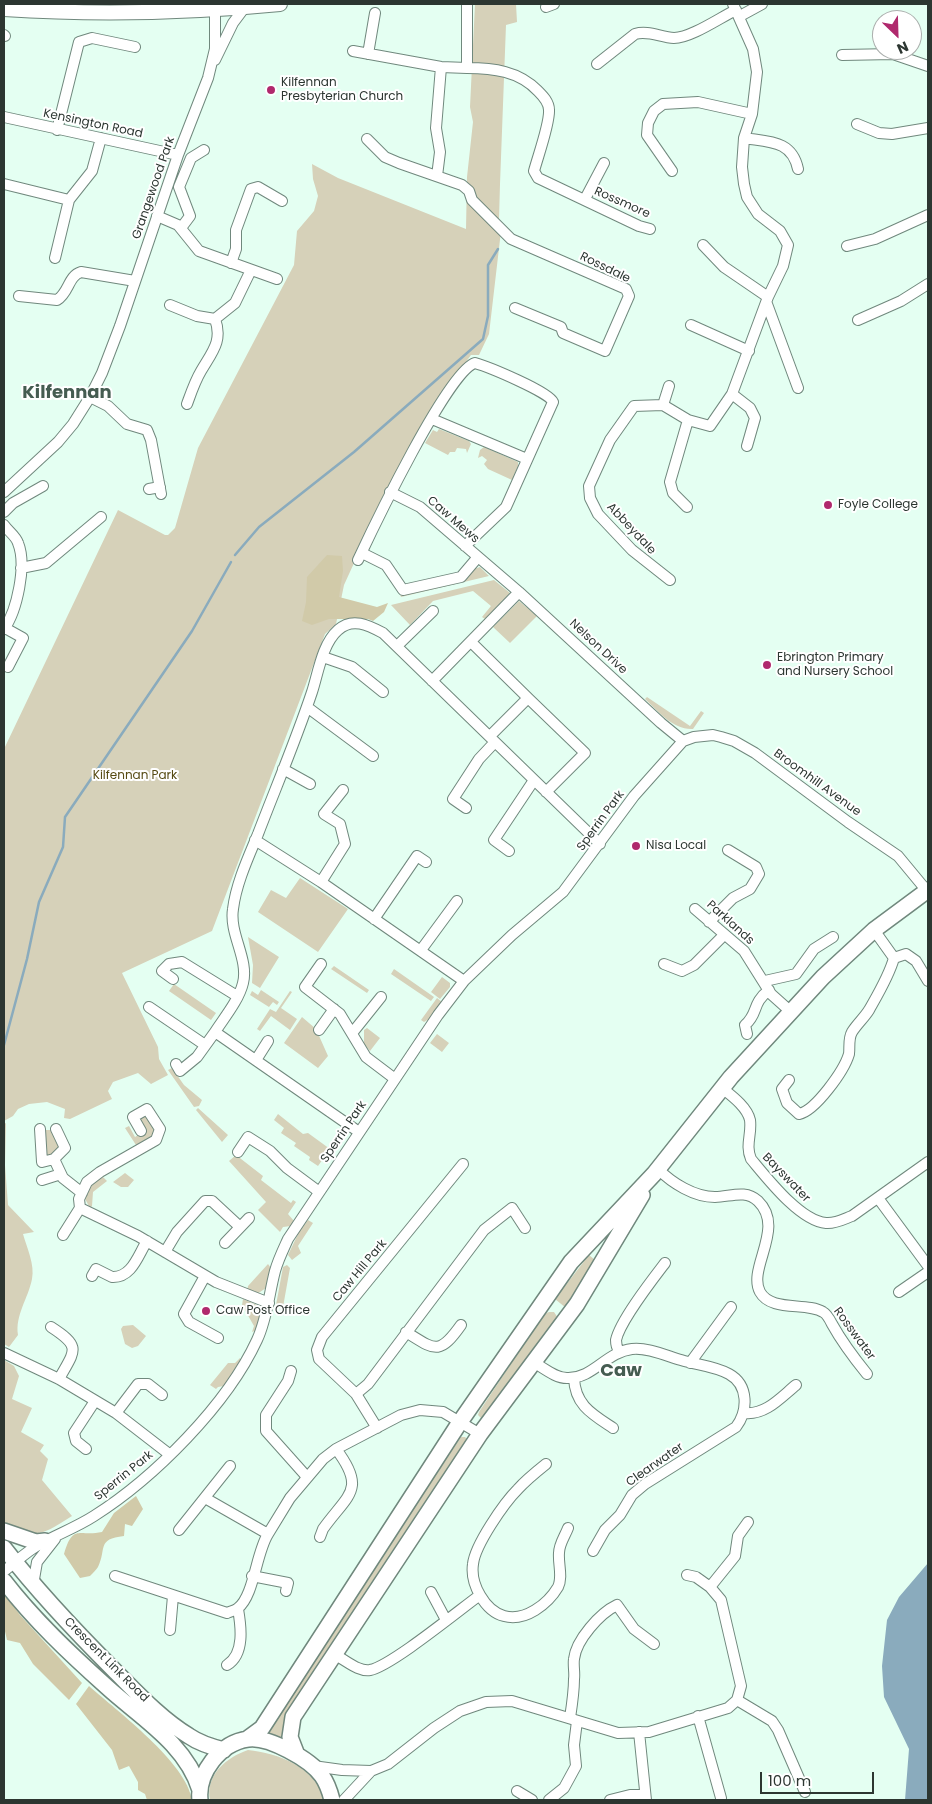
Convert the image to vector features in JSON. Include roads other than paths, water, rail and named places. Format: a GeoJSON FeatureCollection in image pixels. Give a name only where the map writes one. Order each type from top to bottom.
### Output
{"type":"FeatureCollection","features":[{"type":"Feature","properties":{"kind":"highway"},"geometry":{"type":"LineString","coordinates":[[200,1795],[203,1776],[212,1760],[224,1750],[248,1739],[262,1728],[460,1422],[571,1262],[656,1172],[722,1088],[790,1011],[823,977],[874,930],[928,890]]}},
{"type":"Feature","properties":{"kind":"highway"},"geometry":{"type":"LineString","coordinates":[[297,1755],[290,1737],[293,1717],[480,1434],[577,1304],[656,1172]]}},
{"type":"Feature","properties":{"kind":"highway"},"geometry":{"type":"LineString","coordinates":[[4,1531],[36,1542],[52,1538]]}},
{"type":"Feature","properties":{"kind":"highway","name":"Crescent Link Road"},"geometry":{"type":"LineString","coordinates":[[4,1548],[9,1567],[33,1585],[140,1696],[189,1736],[212,1747],[224,1750]]}},
{"type":"Feature","properties":{"kind":"highway","name":"Crescent Link Road"},"geometry":{"type":"LineString","coordinates":[[4,1581],[17,1598],[67,1651],[182,1753],[196,1776],[200,1795]]}},
{"type":"Feature","properties":{"kind":"highway"},"geometry":{"type":"LineString","coordinates":[[248,1739],[272,1743],[297,1755],[312,1766],[324,1780],[332,1800]]}},
{"type":"Feature","properties":{"kind":"main road"},"geometry":{"type":"LineString","coordinates":[[4,9],[63,13],[137,13],[215,10],[236,6],[280,4]]}},
{"type":"Feature","properties":{"kind":"street"},"geometry":{"type":"LineString","coordinates":[[467,4],[467,68]]}},
{"type":"Feature","properties":{"kind":"street"},"geometry":{"type":"LineString","coordinates":[[597,64],[634,34],[641,32],[675,38],[736,10],[762,4]]}},
{"type":"Feature","properties":{"kind":"street"},"geometry":{"type":"LineString","coordinates":[[212,64],[218,57],[233,23],[236,6]]}},
{"type":"Feature","properties":{"kind":"street","name":"Grangewood Park"},"geometry":{"type":"LineString","coordinates":[[4,492],[58,442],[90,397],[102,373],[178,155],[212,64],[215,10]]}},
{"type":"Feature","properties":{"kind":"street"},"geometry":{"type":"LineString","coordinates":[[669,386],[663,405],[688,420],[710,426],[732,394],[768,300],[784,266],[788,245],[780,231],[758,214],[747,197],[742,167],[744,138],[752,114],[757,72],[753,49],[736,10]]}},
{"type":"Feature","properties":{"kind":"street"},"geometry":{"type":"LineString","coordinates":[[368,54],[375,13]]}},
{"type":"Feature","properties":{"kind":"street"},"geometry":{"type":"LineString","coordinates":[[57,130],[79,42],[92,38],[135,47]]}},
{"type":"Feature","properties":{"kind":"street","name":"Rossmore"},"geometry":{"type":"LineString","coordinates":[[353,51],[441,67],[502,70],[521,77],[531,83],[545,98],[550,110],[534,170],[538,178],[628,221],[650,229]]}},
{"type":"Feature","properties":{"kind":"street"},"geometry":{"type":"LineString","coordinates":[[842,55],[893,54],[928,66]]}},
{"type":"Feature","properties":{"kind":"street"},"geometry":{"type":"LineString","coordinates":[[437,176],[440,152],[436,128],[441,67]]}},
{"type":"Feature","properties":{"kind":"street"},"geometry":{"type":"LineString","coordinates":[[672,171],[648,135],[648,123],[654,111],[670,103],[698,102],[752,114]]}},
{"type":"Feature","properties":{"kind":"street","name":"Kensington Road"},"geometry":{"type":"LineString","coordinates":[[4,117],[178,155]]}},
{"type":"Feature","properties":{"kind":"street"},"geometry":{"type":"LineString","coordinates":[[857,124],[879,133],[892,134],[928,128]]}},
{"type":"Feature","properties":{"kind":"street"},"geometry":{"type":"LineString","coordinates":[[55,258],[69,200],[92,171],[102,138]]}},
{"type":"Feature","properties":{"kind":"street"},"geometry":{"type":"LineString","coordinates":[[744,138],[778,143],[787,148],[796,157],[798,169]]}},
{"type":"Feature","properties":{"kind":"street","name":"Rossdale"},"geometry":{"type":"LineString","coordinates":[[367,140],[385,157],[413,170],[462,185],[469,191],[472,200],[511,239],[626,289],[629,296],[605,351],[563,333],[561,327],[515,308]]}},
{"type":"Feature","properties":{"kind":"street"},"geometry":{"type":"LineString","coordinates":[[181,228],[190,216],[179,187],[191,158],[204,150]]}},
{"type":"Feature","properties":{"kind":"street","name":"Rossmore"},"geometry":{"type":"LineString","coordinates":[[585,199],[604,163]]}},
{"type":"Feature","properties":{"kind":"street"},"geometry":{"type":"LineString","coordinates":[[4,184],[69,200]]}},
{"type":"Feature","properties":{"kind":"street"},"geometry":{"type":"LineString","coordinates":[[231,264],[236,249],[236,230],[251,189],[258,187],[282,201]]}},
{"type":"Feature","properties":{"kind":"street"},"geometry":{"type":"LineString","coordinates":[[847,246],[875,239],[928,215]]}},
{"type":"Feature","properties":{"kind":"street"},"geometry":{"type":"LineString","coordinates":[[157,216],[181,228],[199,251],[277,279]]}},
{"type":"Feature","properties":{"kind":"street"},"geometry":{"type":"LineString","coordinates":[[702,244],[724,267],[768,300],[798,388]]}},
{"type":"Feature","properties":{"kind":"street"},"geometry":{"type":"LineString","coordinates":[[215,320],[236,303],[251,270]]}},
{"type":"Feature","properties":{"kind":"street"},"geometry":{"type":"LineString","coordinates":[[23,300],[56,300],[65,294],[74,276],[81,272],[135,281]]}},
{"type":"Feature","properties":{"kind":"street"},"geometry":{"type":"LineString","coordinates":[[858,320],[901,302],[928,284]]}},
{"type":"Feature","properties":{"kind":"street"},"geometry":{"type":"LineString","coordinates":[[170,305],[197,316],[215,320]]}},
{"type":"Feature","properties":{"kind":"street"},"geometry":{"type":"LineString","coordinates":[[187,404],[193,386],[217,344],[218,329],[215,320]]}},
{"type":"Feature","properties":{"kind":"street"},"geometry":{"type":"LineString","coordinates":[[691,325],[749,351]]}},
{"type":"Feature","properties":{"kind":"street"},"geometry":{"type":"LineString","coordinates":[[466,546],[506,506],[553,400],[531,387],[475,363],[469,366],[443,397],[390,492],[360,556],[386,565],[403,590],[461,577],[478,557]]}},
{"type":"Feature","properties":{"kind":"street"},"geometry":{"type":"LineString","coordinates":[[732,394],[750,408],[755,418],[747,446]]}},
{"type":"Feature","properties":{"kind":"street"},"geometry":{"type":"LineString","coordinates":[[90,397],[108,406],[127,424],[147,430],[151,440],[160,490],[149,489]]}},
{"type":"Feature","properties":{"kind":"street","name":"Abbeydale"},"geometry":{"type":"LineString","coordinates":[[663,405],[634,406],[610,440],[590,486],[590,498],[598,514],[644,562],[670,580]]}},
{"type":"Feature","properties":{"kind":"street"},"geometry":{"type":"LineString","coordinates":[[432,419],[527,459]]}},
{"type":"Feature","properties":{"kind":"street"},"geometry":{"type":"LineString","coordinates":[[687,506],[673,493],[670,482],[688,420]]}},
{"type":"Feature","properties":{"kind":"street"},"geometry":{"type":"LineString","coordinates":[[4,512],[13,503],[43,486]]}},
{"type":"Feature","properties":{"kind":"street","name":"Caw Mews"},"geometry":{"type":"LineString","coordinates":[[390,492],[420,507],[496,573]]}},
{"type":"Feature","properties":{"kind":"street"},"geometry":{"type":"LineString","coordinates":[[21,568],[46,563],[102,517]]}},
{"type":"Feature","properties":{"kind":"street"},"geometry":{"type":"LineString","coordinates":[[4,525],[17,540],[21,550],[18,590],[12,615],[4,629],[23,638],[8,666]]}},
{"type":"Feature","properties":{"kind":"street","name":"Nelson Drive"},"geometry":{"type":"LineString","coordinates":[[496,573],[661,723],[680,744]]}},
{"type":"Feature","properties":{"kind":"street"},"geometry":{"type":"LineString","coordinates":[[432,681],[519,592]]}},
{"type":"Feature","properties":{"kind":"street"},"geometry":{"type":"LineString","coordinates":[[397,646],[432,611]]}},
{"type":"Feature","properties":{"kind":"street"},"geometry":{"type":"LineString","coordinates":[[176,1064],[180,1071],[190,1064],[215,1032],[237,996],[244,974],[233,925],[232,910],[255,840],[307,707],[323,657],[330,639],[338,630],[355,623],[372,627],[383,633],[600,844]]}},
{"type":"Feature","properties":{"kind":"street"},"geometry":{"type":"LineString","coordinates":[[471,642],[585,753],[546,792]]}},
{"type":"Feature","properties":{"kind":"street"},"geometry":{"type":"LineString","coordinates":[[323,657],[352,668],[383,692]]}},
{"type":"Feature","properties":{"kind":"street"},"geometry":{"type":"LineString","coordinates":[[466,808],[453,799],[493,739],[528,698]]}},
{"type":"Feature","properties":{"kind":"street"},"geometry":{"type":"LineString","coordinates":[[307,707],[373,756]]}},
{"type":"Feature","properties":{"kind":"street","name":"Broomhill Avenue"},"geometry":{"type":"LineString","coordinates":[[680,744],[713,735],[734,741],[754,753],[898,856],[928,890]]}},
{"type":"Feature","properties":{"kind":"street","name":"Sperrin Park"},"geometry":{"type":"LineString","coordinates":[[9,1567],[52,1538],[93,1516],[119,1498],[169,1454],[208,1414],[246,1362],[258,1338],[269,1303],[275,1269],[281,1253],[318,1191],[394,1079],[464,981],[512,935],[553,902],[578,875],[634,796],[680,744]]}},
{"type":"Feature","properties":{"kind":"street"},"geometry":{"type":"LineString","coordinates":[[283,769],[310,784]]}},
{"type":"Feature","properties":{"kind":"street"},"geometry":{"type":"LineString","coordinates":[[509,851],[494,840],[534,780]]}},
{"type":"Feature","properties":{"kind":"street"},"geometry":{"type":"LineString","coordinates":[[321,882],[345,844],[340,824],[324,814],[343,790]]}},
{"type":"Feature","properties":{"kind":"street"},"geometry":{"type":"LineString","coordinates":[[255,840],[321,882],[464,981]]}},
{"type":"Feature","properties":{"kind":"street"},"geometry":{"type":"LineString","coordinates":[[709,922],[733,898],[750,890],[759,874],[756,868],[728,850]]}},
{"type":"Feature","properties":{"kind":"street"},"geometry":{"type":"LineString","coordinates":[[374,919],[417,856],[426,862]]}},
{"type":"Feature","properties":{"kind":"street"},"geometry":{"type":"LineString","coordinates":[[421,950],[457,901]]}},
{"type":"Feature","properties":{"kind":"street","name":"Parklands"},"geometry":{"type":"LineString","coordinates":[[695,909],[744,951],[767,986],[790,1011]]}},
{"type":"Feature","properties":{"kind":"street"},"geometry":{"type":"LineString","coordinates":[[874,930],[894,958]]}},
{"type":"Feature","properties":{"kind":"street"},"geometry":{"type":"LineString","coordinates":[[664,964],[682,971],[694,965],[724,935]]}},
{"type":"Feature","properties":{"kind":"street"},"geometry":{"type":"LineString","coordinates":[[747,1034],[745,1025],[754,1014],[756,1001],[767,986],[796,974],[814,949],[833,937]]}},
{"type":"Feature","properties":{"kind":"street"},"geometry":{"type":"LineString","coordinates":[[789,1080],[782,1089],[788,1103],[798,1114],[806,1113],[827,1091],[843,1066],[849,1054],[852,1033],[868,1011],[886,978],[894,958],[906,954],[916,961],[928,981]]}},
{"type":"Feature","properties":{"kind":"street"},"geometry":{"type":"LineString","coordinates":[[173,979],[162,971],[169,964],[182,962],[237,996]]}},
{"type":"Feature","properties":{"kind":"street"},"geometry":{"type":"LineString","coordinates":[[321,964],[305,987],[340,1014],[353,1032],[366,1057],[394,1079]]}},
{"type":"Feature","properties":{"kind":"street"},"geometry":{"type":"LineString","coordinates":[[353,1032],[381,997]]}},
{"type":"Feature","properties":{"kind":"street"},"geometry":{"type":"LineString","coordinates":[[149,1007],[205,1045]]}},
{"type":"Feature","properties":{"kind":"street"},"geometry":{"type":"LineString","coordinates":[[318,1030],[334,1008]]}},
{"type":"Feature","properties":{"kind":"street"},"geometry":{"type":"LineString","coordinates":[[215,1032],[359,1132]]}},
{"type":"Feature","properties":{"kind":"street"},"geometry":{"type":"LineString","coordinates":[[256,1060],[268,1041]]}},
{"type":"Feature","properties":{"kind":"street","name":"Bayswater"},"geometry":{"type":"LineString","coordinates":[[722,1088],[737,1101],[750,1120],[748,1151],[751,1159],[799,1210],[811,1219],[826,1223],[840,1221],[852,1216],[928,1162]]}},
{"type":"Feature","properties":{"kind":"street"},"geometry":{"type":"LineString","coordinates":[[63,1235],[80,1208],[82,1193],[87,1182],[100,1172],[156,1140],[160,1129],[148,1109],[133,1117],[141,1131]]}},
{"type":"Feature","properties":{"kind":"street"},"geometry":{"type":"LineString","coordinates":[[40,1129],[42,1162],[54,1159],[65,1148],[56,1128]]}},
{"type":"Feature","properties":{"kind":"street"},"geometry":{"type":"LineString","coordinates":[[238,1152],[248,1137],[270,1151],[286,1168],[318,1191]]}},
{"type":"Feature","properties":{"kind":"street"},"geometry":{"type":"LineString","coordinates":[[54,1159],[61,1174],[69,1184],[82,1193]]}},
{"type":"Feature","properties":{"kind":"street","name":"Caw Hill Park"},"geometry":{"type":"LineString","coordinates":[[377,1428],[356,1394],[319,1358],[317,1350],[322,1337],[463,1164]]}},
{"type":"Feature","properties":{"kind":"street","name":"Rosswater"},"geometry":{"type":"LineString","coordinates":[[656,1172],[697,1194],[714,1197],[734,1194],[749,1195],[757,1200],[764,1207],[769,1222],[758,1279],[760,1291],[768,1300],[812,1308],[825,1313],[844,1345],[867,1374]]}},
{"type":"Feature","properties":{"kind":"street"},"geometry":{"type":"LineString","coordinates":[[42,1180],[61,1174]]}},
{"type":"Feature","properties":{"kind":"street"},"geometry":{"type":"LineString","coordinates":[[878,1198],[928,1266]]}},
{"type":"Feature","properties":{"kind":"street"},"geometry":{"type":"LineString","coordinates":[[165,1252],[177,1232],[205,1201],[212,1201],[240,1227]]}},
{"type":"Feature","properties":{"kind":"street"},"geometry":{"type":"LineString","coordinates":[[80,1208],[147,1241],[205,1276],[269,1303]]}},
{"type":"Feature","properties":{"kind":"street"},"geometry":{"type":"LineString","coordinates":[[356,1394],[368,1384],[484,1230],[512,1208],[525,1228]]}},
{"type":"Feature","properties":{"kind":"street"},"geometry":{"type":"LineString","coordinates":[[225,1243],[249,1218]]}},
{"type":"Feature","properties":{"kind":"street"},"geometry":{"type":"LineString","coordinates":[[92,1276],[96,1269],[112,1277],[124,1275],[129,1271],[147,1241]]}},
{"type":"Feature","properties":{"kind":"street"},"geometry":{"type":"LineString","coordinates":[[619,1351],[616,1342],[618,1335],[640,1298],[665,1263]]}},
{"type":"Feature","properties":{"kind":"street"},"geometry":{"type":"LineString","coordinates":[[899,1292],[928,1272]]}},
{"type":"Feature","properties":{"kind":"street"},"geometry":{"type":"LineString","coordinates":[[205,1276],[184,1314],[189,1322],[218,1338]]}},
{"type":"Feature","properties":{"kind":"street"},"geometry":{"type":"LineString","coordinates":[[690,1363],[731,1307]]}},
{"type":"Feature","properties":{"kind":"street"},"geometry":{"type":"LineString","coordinates":[[406,1332],[430,1348],[440,1348],[451,1339],[461,1325]]}},
{"type":"Feature","properties":{"kind":"street"},"geometry":{"type":"LineString","coordinates":[[51,1327],[70,1339],[73,1348],[72,1356],[59,1380]]}},
{"type":"Feature","properties":{"kind":"street"},"geometry":{"type":"LineString","coordinates":[[533,1362],[557,1377],[574,1378],[589,1373],[619,1351],[635,1348],[730,1374],[739,1384],[744,1396],[745,1413],[753,1414],[767,1408],[796,1384]]}},
{"type":"Feature","properties":{"kind":"street"},"geometry":{"type":"LineString","coordinates":[[4,1353],[59,1380],[116,1413],[169,1454]]}},
{"type":"Feature","properties":{"kind":"street"},"geometry":{"type":"LineString","coordinates":[[291,1371],[288,1381],[266,1415],[266,1431],[307,1477]]}},
{"type":"Feature","properties":{"kind":"street"},"geometry":{"type":"LineString","coordinates":[[574,1378],[577,1395],[585,1409],[614,1428]]}},
{"type":"Feature","properties":{"kind":"street"},"geometry":{"type":"LineString","coordinates":[[116,1413],[138,1384],[148,1384],[162,1395]]}},
{"type":"Feature","properties":{"kind":"street"},"geometry":{"type":"LineString","coordinates":[[86,1449],[76,1442],[74,1433],[95,1401]]}},
{"type":"Feature","properties":{"kind":"street"},"geometry":{"type":"LineString","coordinates":[[115,1576],[227,1613],[238,1609],[246,1597],[262,1544],[268,1534],[307,1477],[336,1449],[401,1415],[420,1410],[443,1412],[480,1434]]}},
{"type":"Feature","properties":{"kind":"street","name":"Clearwater"},"geometry":{"type":"LineString","coordinates":[[593,1551],[606,1530],[620,1515],[632,1495],[645,1484],[736,1427],[745,1413]]}},
{"type":"Feature","properties":{"kind":"street"},"geometry":{"type":"LineString","coordinates":[[320,1537],[323,1529],[353,1487],[352,1476],[336,1449]]}},
{"type":"Feature","properties":{"kind":"street"},"geometry":{"type":"LineString","coordinates":[[546,1464],[516,1491],[482,1543],[473,1564],[475,1582],[480,1595],[495,1612],[505,1617],[522,1616],[542,1606],[558,1586],[559,1549],[568,1528]]}},
{"type":"Feature","properties":{"kind":"street"},"geometry":{"type":"LineString","coordinates":[[180,1530],[230,1466]]}},
{"type":"Feature","properties":{"kind":"street"},"geometry":{"type":"LineString","coordinates":[[205,1498],[268,1534]]}},
{"type":"Feature","properties":{"kind":"street"},"geometry":{"type":"LineString","coordinates":[[710,1587],[735,1556],[738,1536],[748,1522]]}},
{"type":"Feature","properties":{"kind":"street","name":"Sperrin Park"},"geometry":{"type":"LineString","coordinates":[[33,1585],[37,1562],[52,1538]]}},
{"type":"Feature","properties":{"kind":"street"},"geometry":{"type":"LineString","coordinates":[[312,1766],[371,1771],[388,1764],[434,1728],[460,1711],[486,1702],[512,1701],[618,1732],[649,1732],[728,1708],[737,1700],[741,1686],[738,1668],[730,1647],[721,1600],[710,1587],[696,1577],[687,1575]]}},
{"type":"Feature","properties":{"kind":"street"},"geometry":{"type":"LineString","coordinates":[[252,1576],[288,1582],[286,1590]]}},
{"type":"Feature","properties":{"kind":"street"},"geometry":{"type":"LineString","coordinates":[[431,1592],[446,1620]]}},
{"type":"Feature","properties":{"kind":"street"},"geometry":{"type":"LineString","coordinates":[[335,1655],[358,1668],[370,1670],[398,1656],[480,1595]]}},
{"type":"Feature","properties":{"kind":"street"},"geometry":{"type":"LineString","coordinates":[[170,1630],[173,1596]]}},
{"type":"Feature","properties":{"kind":"street"},"geometry":{"type":"LineString","coordinates":[[549,1800],[564,1788],[576,1766],[573,1720],[574,1658],[583,1638],[596,1620],[617,1605],[634,1629],[654,1644]]}},
{"type":"Feature","properties":{"kind":"street"},"geometry":{"type":"LineString","coordinates":[[227,1665],[233,1661],[237,1654],[241,1634],[238,1609]]}},
{"type":"Feature","properties":{"kind":"street"},"geometry":{"type":"LineString","coordinates":[[737,1700],[772,1721],[805,1792]]}},
{"type":"Feature","properties":{"kind":"street"},"geometry":{"type":"LineString","coordinates":[[698,1716],[721,1798]]}},
{"type":"Feature","properties":{"kind":"street"},"geometry":{"type":"LineString","coordinates":[[610,1800],[645,1798],[639,1732]]}},
{"type":"Feature","properties":{"kind":"street"},"geometry":{"type":"LineString","coordinates":[[344,1800],[371,1771]]}},
{"type":"Feature","properties":{"kind":"street"},"geometry":{"type":"LineString","coordinates":[[517,1791],[532,1800]]}},
{"type":"Feature","properties":{"kind":"water"},"geometry":{"type":"Polygon","coordinates":[[[928,1563],[928,1800],[905,1800],[909,1749],[884,1697],[882,1666],[887,1620],[899,1597],[928,1563]]]}},
{"type":"Feature","properties":{"kind":"waterway"},"geometry":{"type":"LineString","coordinates":[[235,555],[259,527],[354,452],[483,339],[488,316],[488,265],[498,249]]}},
{"type":"Feature","properties":{"kind":"waterway"},"geometry":{"type":"LineString","coordinates":[[4,1045],[27,959],[39,902],[63,847],[65,817],[192,631],[231,562]]}},
{"type":"Feature","properties":{"kind":"place","name":"Kilfennan Presbyterian Church"},"geometry":{"type":"Point","coordinates":[271,90]}},
{"type":"Feature","properties":{"kind":"place","name":"Foyle College"},"geometry":{"type":"Point","coordinates":[828,505]}},
{"type":"Feature","properties":{"kind":"place","name":"Ebrington Primary and Nursery School"},"geometry":{"type":"Point","coordinates":[767,665]}},
{"type":"Feature","properties":{"kind":"place","name":"Nisa Local"},"geometry":{"type":"Point","coordinates":[636,846]}},
{"type":"Feature","properties":{"kind":"place","name":"Caw Post Office"},"geometry":{"type":"Point","coordinates":[206,1311]}},
{"type":"Feature","properties":{"kind":"district","name":"Kilfennan"},"geometry":{"type":"Point","coordinates":[67,393]}},
{"type":"Feature","properties":{"kind":"district","name":"Caw"},"geometry":{"type":"Point","coordinates":[621,1371]}},
{"type":"Feature","properties":{"kind":"park label","name":"Kilfennan Park"},"geometry":{"type":"Point","coordinates":[135,776]}}]}
